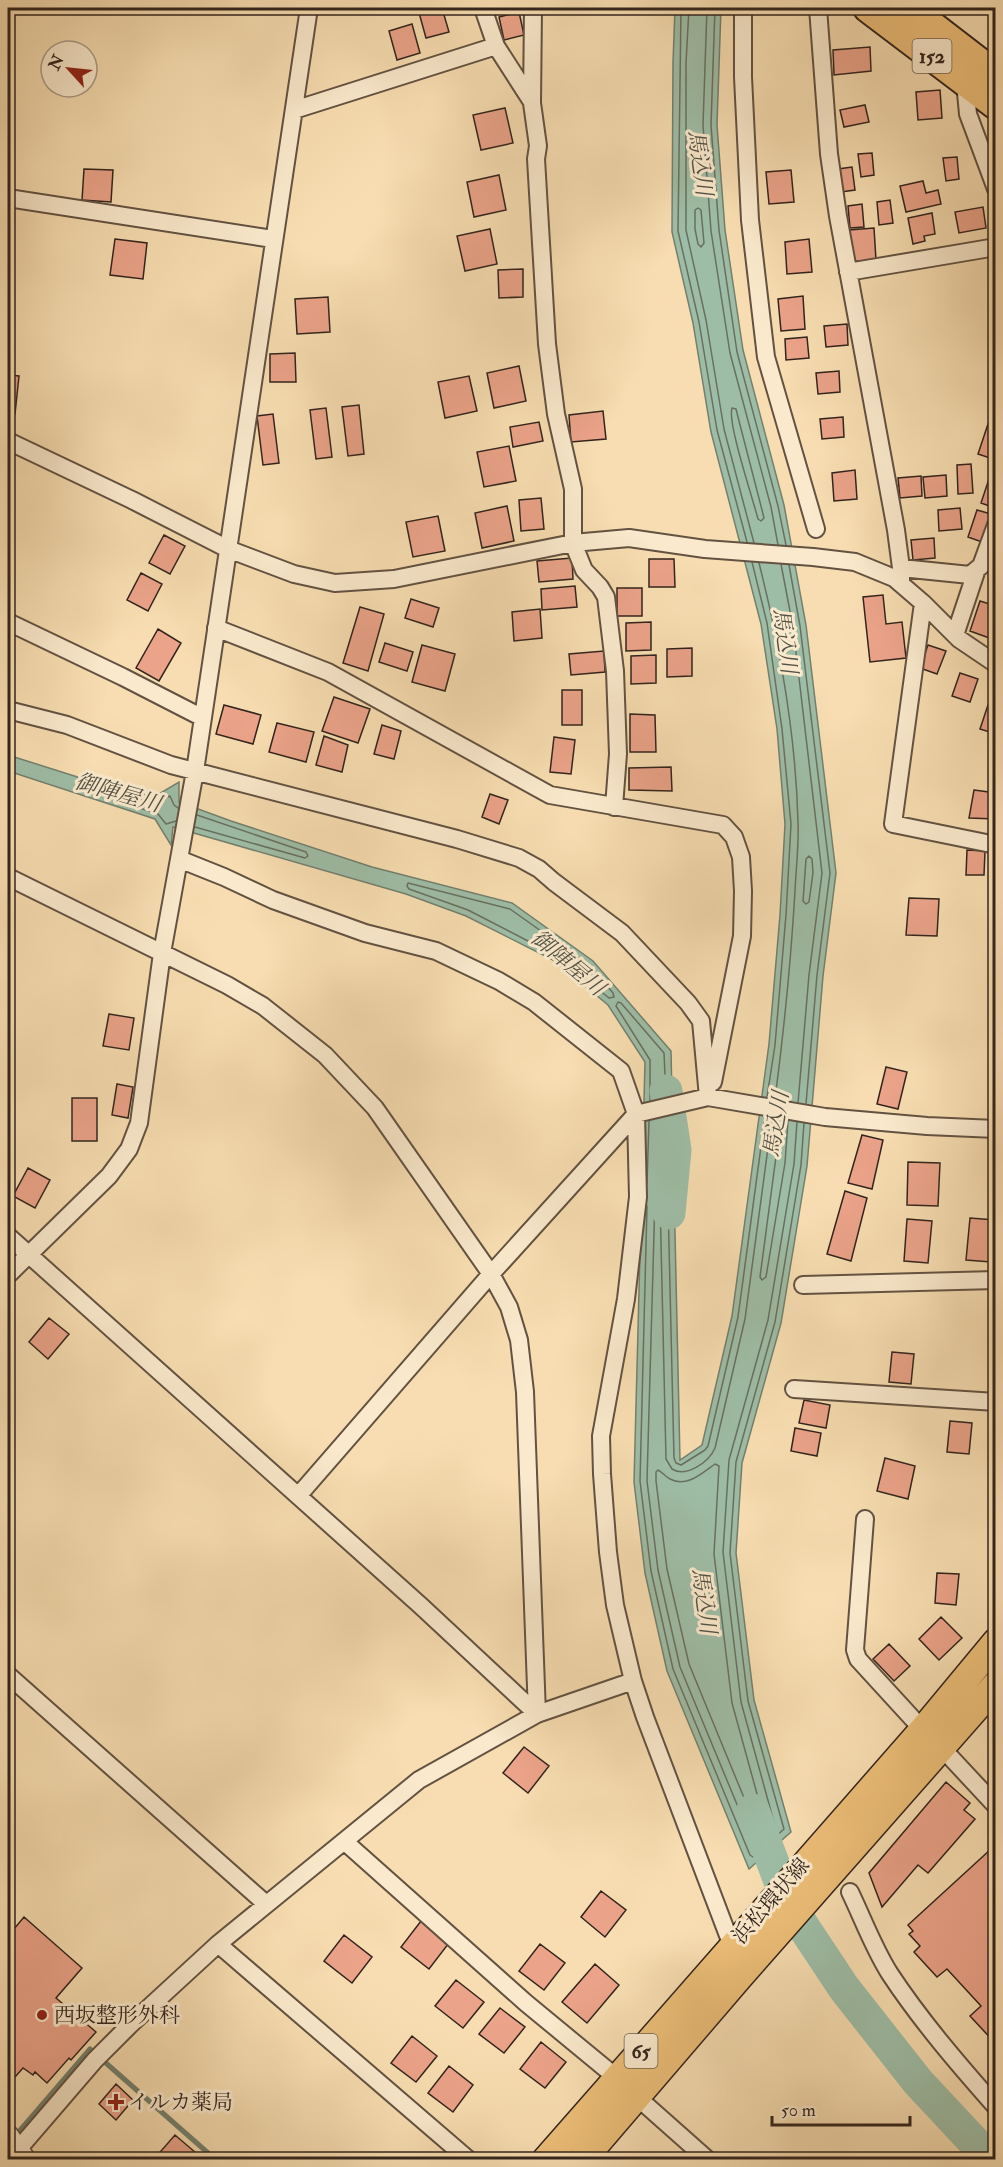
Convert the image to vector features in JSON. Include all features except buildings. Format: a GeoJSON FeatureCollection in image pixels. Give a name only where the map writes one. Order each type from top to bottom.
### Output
{"type":"FeatureCollection","features":[{"type":"Feature","properties":{"kind":"highway","name":"152"},"geometry":{"type":"LineString","coordinates":[[868,8],[996,105]]}},
{"type":"Feature","properties":{"kind":"highway","name":"152"},"geometry":{"type":"LineString","coordinates":[[923,11],[996,75]]}},
{"type":"Feature","properties":{"kind":"main road","name":"浜松環状線"},"geometry":{"type":"LineString","coordinates":[[546,2160],[617,2078],[739,1951],[837,1866],[932,1738],[996,1642]]}},
{"type":"Feature","properties":{"kind":"main road","name":"浜松環状線"},"geometry":{"type":"LineString","coordinates":[[582,2160],[637,2097],[739,1951],[825,1840],[932,1738],[996,1685]]}},
{"type":"Feature","properties":{"kind":"street"},"geometry":{"type":"LineString","coordinates":[[8,1275],[109,1176],[125,1156],[132,1142],[140,1114],[162,953],[203,718],[309,8]]}},
{"type":"Feature","properties":{"kind":"street"},"geometry":{"type":"LineString","coordinates":[[483,8],[496,46],[532,103]]}},
{"type":"Feature","properties":{"kind":"street"},"geometry":{"type":"LineString","coordinates":[[533,8],[532,103],[538,146],[536,159],[547,344],[556,414],[573,489],[573,543],[584,570],[606,597],[615,672],[617,743],[614,807]]}},
{"type":"Feature","properties":{"kind":"street"},"geometry":{"type":"LineString","coordinates":[[743,8],[743,77],[750,220],[766,357],[816,529]]}},
{"type":"Feature","properties":{"kind":"street"},"geometry":{"type":"LineString","coordinates":[[818,8],[829,154],[848,272],[872,394],[901,576],[923,603],[959,639],[996,664]]}},
{"type":"Feature","properties":{"kind":"street"},"geometry":{"type":"LineString","coordinates":[[294,110],[496,46]]}},
{"type":"Feature","properties":{"kind":"street"},"geometry":{"type":"LineString","coordinates":[[965,82],[968,114],[996,189]]}},
{"type":"Feature","properties":{"kind":"street"},"geometry":{"type":"LineString","coordinates":[[8,198],[273,239]]}},
{"type":"Feature","properties":{"kind":"street"},"geometry":{"type":"LineString","coordinates":[[848,272],[996,247]]}},
{"type":"Feature","properties":{"kind":"street"},"geometry":{"type":"LineString","coordinates":[[8,441],[228,549],[294,574],[335,583],[394,579],[573,543],[629,538],[705,549],[855,562],[901,576],[970,575],[986,556],[996,525]]}},
{"type":"Feature","properties":{"kind":"street"},"geometry":{"type":"LineString","coordinates":[[955,635],[977,569]]}},
{"type":"Feature","properties":{"kind":"street"},"geometry":{"type":"LineString","coordinates":[[923,603],[893,824],[996,845]]}},
{"type":"Feature","properties":{"kind":"street"},"geometry":{"type":"LineString","coordinates":[[8,622],[123,676],[203,718]]}},
{"type":"Feature","properties":{"kind":"street"},"geometry":{"type":"LineString","coordinates":[[216,628],[328,672],[550,795],[723,825],[734,837],[741,857],[742,936],[714,1080],[715,1099]]}},
{"type":"Feature","properties":{"kind":"street"},"geometry":{"type":"LineString","coordinates":[[8,710],[67,725],[194,775],[457,839],[519,858],[539,869],[622,933],[688,1003],[701,1021],[715,1099]]}},
{"type":"Feature","properties":{"kind":"street"},"geometry":{"type":"LineString","coordinates":[[180,855],[273,900],[365,933],[436,951],[499,981],[534,1002],[621,1071],[636,1114],[638,1197],[626,1299],[602,1436],[602,1474],[615,1605],[633,1681],[645,1717],[739,1951]]}},
{"type":"Feature","properties":{"kind":"street"},"geometry":{"type":"LineString","coordinates":[[8,877],[227,985],[263,1006],[325,1055],[375,1108],[490,1274],[509,1307],[515,1329],[525,1392],[537,1714]]}},
{"type":"Feature","properties":{"kind":"street"},"geometry":{"type":"LineString","coordinates":[[298,1496],[490,1274],[636,1114],[715,1099],[825,1117],[927,1126],[996,1129]]}},
{"type":"Feature","properties":{"kind":"street"},"geometry":{"type":"LineString","coordinates":[[8,1236],[537,1714]]}},
{"type":"Feature","properties":{"kind":"street"},"geometry":{"type":"LineString","coordinates":[[803,1285],[996,1280]]}},
{"type":"Feature","properties":{"kind":"street"},"geometry":{"type":"LineString","coordinates":[[794,1389],[996,1402]]}},
{"type":"Feature","properties":{"kind":"street"},"geometry":{"type":"LineString","coordinates":[[865,1519],[855,1650],[858,1659],[996,1806]]}},
{"type":"Feature","properties":{"kind":"street"},"geometry":{"type":"LineString","coordinates":[[8,1675],[266,1904]]}},
{"type":"Feature","properties":{"kind":"street"},"geometry":{"type":"LineString","coordinates":[[15,2151],[98,2057],[218,1944],[427,1774],[537,1714],[633,1681]]}},
{"type":"Feature","properties":{"kind":"street"},"geometry":{"type":"LineString","coordinates":[[344,1841],[526,2003],[617,2078]]}},
{"type":"Feature","properties":{"kind":"street"},"geometry":{"type":"LineString","coordinates":[[850,1892],[890,1973],[953,2057],[996,2107]]}},
{"type":"Feature","properties":{"kind":"street"},"geometry":{"type":"LineString","coordinates":[[218,1944],[469,2160]]}},
{"type":"Feature","properties":{"kind":"street"},"geometry":{"type":"LineString","coordinates":[[637,2097],[708,2160]]}},
{"type":"Feature","properties":{"kind":"water"},"geometry":{"type":"Polygon","coordinates":[[[675,8],[721,8],[717,125],[725,230],[743,350],[784,505],[806,625],[836,873],[823,976],[807,1166],[781,1323],[742,1463],[736,1553],[754,1700],[791,1832],[749,1869],[667,1671],[645,1573],[634,1482],[645,1062],[608,1005],[555,961],[466,916],[406,894],[173,827],[171,845],[155,819],[8,771],[8,755],[87,780],[154,797],[179,782],[179,802],[231,821],[372,867],[512,903],[593,961],[671,1051],[680,1460],[702,1445],[732,1316],[769,1044],[785,824],[777,729],[761,624],[711,432],[693,323],[672,232],[675,8]]]}},
{"type":"Feature","properties":{"kind":"waterway","name":"御陣屋川"},"geometry":{"type":"LineString","coordinates":[[666,1091],[675,1150],[669,1213]]}},
{"type":"Feature","properties":{"kind":"waterway","name":"馬込川"},"geometry":{"type":"LineString","coordinates":[[753,1810],[789,1905],[844,1988],[918,2082],[991,2160]]}},
{"type":"Feature","properties":{"kind":"waterway"},"geometry":{"type":"LineString","coordinates":[[16,2135],[90,2049],[216,2160]]}},
{"type":"Feature","properties":{"kind":"place","name":"西坂整形外科"},"geometry":{"type":"Point","coordinates":[42,2015]}},
{"type":"Feature","properties":{"kind":"place","name":"イルカ薬局"},"geometry":{"type":"Point","coordinates":[116,2102]}}]}
